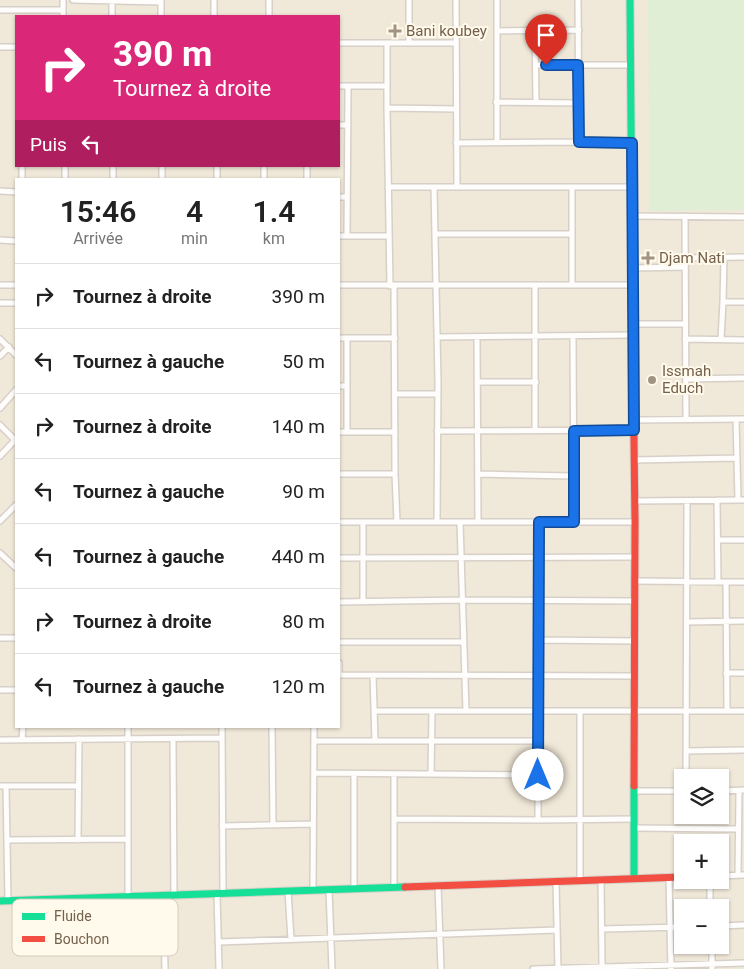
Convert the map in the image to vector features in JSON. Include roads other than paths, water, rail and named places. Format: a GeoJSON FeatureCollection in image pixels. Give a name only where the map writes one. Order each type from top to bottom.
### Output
{"type":"FeatureCollection","features":[{"type":"Feature","properties":{"kind":"street"},"geometry":{"type":"LineString","coordinates":[[0,10],[63,13],[63,0]]}},
{"type":"Feature","properties":{"kind":"street"},"geometry":{"type":"LineString","coordinates":[[73,0],[161,1],[161,15]]}},
{"type":"Feature","properties":{"kind":"street"},"geometry":{"type":"LineString","coordinates":[[214,0],[214,15]]}},
{"type":"Feature","properties":{"kind":"street"},"geometry":{"type":"LineString","coordinates":[[269,0],[269,15]]}},
{"type":"Feature","properties":{"kind":"street"},"geometry":{"type":"LineString","coordinates":[[409,0],[409,43]]}},
{"type":"Feature","properties":{"kind":"street"},"geometry":{"type":"LineString","coordinates":[[456,0],[457,187]]}},
{"type":"Feature","properties":{"kind":"street"},"geometry":{"type":"LineString","coordinates":[[497,0],[497,143]]}},
{"type":"Feature","properties":{"kind":"street"},"geometry":{"type":"LineString","coordinates":[[578,0],[579,142]]}},
{"type":"Feature","properties":{"kind":"street"},"geometry":{"type":"LineString","coordinates":[[630,0],[635,522],[634,878]]}},
{"type":"Feature","properties":{"kind":"street"},"geometry":{"type":"LineString","coordinates":[[112,1],[112,15]]}},
{"type":"Feature","properties":{"kind":"street"},"geometry":{"type":"LineString","coordinates":[[497,31],[578,30]]}},
{"type":"Feature","properties":{"kind":"street"},"geometry":{"type":"LineString","coordinates":[[535,31],[536,103]]}},
{"type":"Feature","properties":{"kind":"street"},"geometry":{"type":"LineString","coordinates":[[340,43],[456,43]]}},
{"type":"Feature","properties":{"kind":"street"},"geometry":{"type":"LineString","coordinates":[[387,43],[388,236],[395,338],[397,522]]}},
{"type":"Feature","properties":{"kind":"street"},"geometry":{"type":"LineString","coordinates":[[0,47],[15,47]]}},
{"type":"Feature","properties":{"kind":"street"},"geometry":{"type":"LineString","coordinates":[[536,65],[631,65]]}},
{"type":"Feature","properties":{"kind":"street"},"geometry":{"type":"LineString","coordinates":[[340,86],[387,86]]}},
{"type":"Feature","properties":{"kind":"street"},"geometry":{"type":"LineString","coordinates":[[347,236],[348,86]]}},
{"type":"Feature","properties":{"kind":"street"},"geometry":{"type":"LineString","coordinates":[[496,102],[579,103]]}},
{"type":"Feature","properties":{"kind":"street"},"geometry":{"type":"LineString","coordinates":[[387,108],[456,109]]}},
{"type":"Feature","properties":{"kind":"street"},"geometry":{"type":"LineString","coordinates":[[340,125],[348,125]]}},
{"type":"Feature","properties":{"kind":"street"},"geometry":{"type":"LineString","coordinates":[[456,143],[632,143]]}},
{"type":"Feature","properties":{"kind":"street"},"geometry":{"type":"LineString","coordinates":[[388,187],[632,187]]}},
{"type":"Feature","properties":{"kind":"street"},"geometry":{"type":"LineString","coordinates":[[434,187],[438,394],[437,522]]}},
{"type":"Feature","properties":{"kind":"street"},"geometry":{"type":"LineString","coordinates":[[572,187],[572,285]]}},
{"type":"Feature","properties":{"kind":"street"},"geometry":{"type":"LineString","coordinates":[[0,191],[15,192]]}},
{"type":"Feature","properties":{"kind":"street"},"geometry":{"type":"LineString","coordinates":[[340,197],[347,197]]}},
{"type":"Feature","properties":{"kind":"street"},"geometry":{"type":"LineString","coordinates":[[632,216],[744,216]]}},
{"type":"Feature","properties":{"kind":"street"},"geometry":{"type":"LineString","coordinates":[[685,216],[686,419]]}},
{"type":"Feature","properties":{"kind":"street"},"geometry":{"type":"LineString","coordinates":[[435,234],[572,234]]}},
{"type":"Feature","properties":{"kind":"street"},"geometry":{"type":"LineString","coordinates":[[340,236],[388,236]]}},
{"type":"Feature","properties":{"kind":"street"},"geometry":{"type":"LineString","coordinates":[[0,240],[15,240]]}},
{"type":"Feature","properties":{"kind":"street"},"geometry":{"type":"LineString","coordinates":[[721,339],[724,257]]}},
{"type":"Feature","properties":{"kind":"street"},"geometry":{"type":"LineString","coordinates":[[685,258],[744,257]]}},
{"type":"Feature","properties":{"kind":"street"},"geometry":{"type":"LineString","coordinates":[[633,268],[685,267]]}},
{"type":"Feature","properties":{"kind":"street"},"geometry":{"type":"LineString","coordinates":[[0,285],[15,285]]}},
{"type":"Feature","properties":{"kind":"street"},"geometry":{"type":"LineString","coordinates":[[340,285],[633,285]]}},
{"type":"Feature","properties":{"kind":"street"},"geometry":{"type":"LineString","coordinates":[[535,285],[535,431]]}},
{"type":"Feature","properties":{"kind":"street"},"geometry":{"type":"LineString","coordinates":[[723,302],[744,302]]}},
{"type":"Feature","properties":{"kind":"street"},"geometry":{"type":"LineString","coordinates":[[0,304],[15,303]]}},
{"type":"Feature","properties":{"kind":"street"},"geometry":{"type":"LineString","coordinates":[[633,324],[685,324]]}},
{"type":"Feature","properties":{"kind":"street"},"geometry":{"type":"LineString","coordinates":[[437,337],[633,335]]}},
{"type":"Feature","properties":{"kind":"street"},"geometry":{"type":"LineString","coordinates":[[573,336],[574,522]]}},
{"type":"Feature","properties":{"kind":"street"},"geometry":{"type":"LineString","coordinates":[[340,338],[395,338]]}},
{"type":"Feature","properties":{"kind":"street"},"geometry":{"type":"LineString","coordinates":[[347,338],[348,432]]}},
{"type":"Feature","properties":{"kind":"street"},"geometry":{"type":"LineString","coordinates":[[477,338],[478,522]]}},
{"type":"Feature","properties":{"kind":"street"},"geometry":{"type":"LineString","coordinates":[[0,339],[15,354]]}},
{"type":"Feature","properties":{"kind":"street"},"geometry":{"type":"LineString","coordinates":[[685,339],[744,340]]}},
{"type":"Feature","properties":{"kind":"street"},"geometry":{"type":"LineString","coordinates":[[0,356],[9,347]]}},
{"type":"Feature","properties":{"kind":"street"},"geometry":{"type":"LineString","coordinates":[[686,379],[744,378]]}},
{"type":"Feature","properties":{"kind":"street"},"geometry":{"type":"LineString","coordinates":[[478,382],[536,382]]}},
{"type":"Feature","properties":{"kind":"street"},"geometry":{"type":"LineString","coordinates":[[340,386],[347,386]]}},
{"type":"Feature","properties":{"kind":"street"},"geometry":{"type":"LineString","coordinates":[[0,408],[15,391]]}},
{"type":"Feature","properties":{"kind":"street"},"geometry":{"type":"LineString","coordinates":[[396,394],[438,394]]}},
{"type":"Feature","properties":{"kind":"street"},"geometry":{"type":"LineString","coordinates":[[634,501],[741,500],[736,419]]}},
{"type":"Feature","properties":{"kind":"street"},"geometry":{"type":"LineString","coordinates":[[634,420],[744,419]]}},
{"type":"Feature","properties":{"kind":"street"},"geometry":{"type":"LineString","coordinates":[[0,425],[15,438]]}},
{"type":"Feature","properties":{"kind":"street"},"geometry":{"type":"LineString","coordinates":[[437,431],[634,430]]}},
{"type":"Feature","properties":{"kind":"street"},"geometry":{"type":"LineString","coordinates":[[340,432],[395,432]]}},
{"type":"Feature","properties":{"kind":"street"},"geometry":{"type":"LineString","coordinates":[[0,456],[15,440]]}},
{"type":"Feature","properties":{"kind":"street"},"geometry":{"type":"LineString","coordinates":[[634,460],[737,458]]}},
{"type":"Feature","properties":{"kind":"street"},"geometry":{"type":"LineString","coordinates":[[340,474],[395,474]]}},
{"type":"Feature","properties":{"kind":"street"},"geometry":{"type":"LineString","coordinates":[[478,474],[573,476]]}},
{"type":"Feature","properties":{"kind":"street"},"geometry":{"type":"LineString","coordinates":[[686,500],[686,769]]}},
{"type":"Feature","properties":{"kind":"street"},"geometry":{"type":"LineString","coordinates":[[717,500],[718,582]]}},
{"type":"Feature","properties":{"kind":"street"},"geometry":{"type":"LineString","coordinates":[[0,521],[15,509]]}},
{"type":"Feature","properties":{"kind":"street"},"geometry":{"type":"LineString","coordinates":[[340,522],[635,522]]}},
{"type":"Feature","properties":{"kind":"street"},"geometry":{"type":"LineString","coordinates":[[363,522],[363,602]]}},
{"type":"Feature","properties":{"kind":"street"},"geometry":{"type":"LineString","coordinates":[[460,522],[466,711]]}},
{"type":"Feature","properties":{"kind":"street"},"geometry":{"type":"LineString","coordinates":[[538,820],[539,522]]}},
{"type":"Feature","properties":{"kind":"street"},"geometry":{"type":"LineString","coordinates":[[718,540],[744,540]]}},
{"type":"Feature","properties":{"kind":"street"},"geometry":{"type":"LineString","coordinates":[[0,553],[15,567]]}},
{"type":"Feature","properties":{"kind":"street"},"geometry":{"type":"LineString","coordinates":[[340,558],[635,557]]}},
{"type":"Feature","properties":{"kind":"street"},"geometry":{"type":"LineString","coordinates":[[634,581],[744,582]]}},
{"type":"Feature","properties":{"kind":"street"},"geometry":{"type":"LineString","coordinates":[[726,582],[727,711]]}},
{"type":"Feature","properties":{"kind":"street"},"geometry":{"type":"LineString","coordinates":[[340,602],[462,600],[634,601]]}},
{"type":"Feature","properties":{"kind":"street"},"geometry":{"type":"LineString","coordinates":[[686,622],[744,621]]}},
{"type":"Feature","properties":{"kind":"street"},"geometry":{"type":"LineString","coordinates":[[0,638],[15,638]]}},
{"type":"Feature","properties":{"kind":"street"},"geometry":{"type":"LineString","coordinates":[[538,640],[634,641]]}},
{"type":"Feature","properties":{"kind":"street"},"geometry":{"type":"LineString","coordinates":[[340,642],[464,642]]}},
{"type":"Feature","properties":{"kind":"street"},"geometry":{"type":"LineString","coordinates":[[726,673],[744,673]]}},
{"type":"Feature","properties":{"kind":"street"},"geometry":{"type":"LineString","coordinates":[[340,676],[634,676]]}},
{"type":"Feature","properties":{"kind":"street"},"geometry":{"type":"LineString","coordinates":[[373,676],[375,741]]}},
{"type":"Feature","properties":{"kind":"street"},"geometry":{"type":"LineString","coordinates":[[0,690],[15,690]]}},
{"type":"Feature","properties":{"kind":"street"},"geometry":{"type":"LineString","coordinates":[[374,711],[744,711]]}},
{"type":"Feature","properties":{"kind":"street"},"geometry":{"type":"LineString","coordinates":[[431,774],[432,711]]}},
{"type":"Feature","properties":{"kind":"street"},"geometry":{"type":"LineString","coordinates":[[580,711],[580,881]]}},
{"type":"Feature","properties":{"kind":"street"},"geometry":{"type":"LineString","coordinates":[[22,728],[22,740]]}},
{"type":"Feature","properties":{"kind":"street"},"geometry":{"type":"LineString","coordinates":[[128,728],[128,897]]}},
{"type":"Feature","properties":{"kind":"street"},"geometry":{"type":"LineString","coordinates":[[219,969],[222,728]]}},
{"type":"Feature","properties":{"kind":"street"},"geometry":{"type":"LineString","coordinates":[[272,728],[273,825]]}},
{"type":"Feature","properties":{"kind":"street"},"geometry":{"type":"LineString","coordinates":[[313,890],[314,728]]}},
{"type":"Feature","properties":{"kind":"street"},"geometry":{"type":"LineString","coordinates":[[172,738],[174,895]]}},
{"type":"Feature","properties":{"kind":"street"},"geometry":{"type":"LineString","coordinates":[[0,740],[222,738]]}},
{"type":"Feature","properties":{"kind":"street"},"geometry":{"type":"LineString","coordinates":[[78,739],[78,840]]}},
{"type":"Feature","properties":{"kind":"street"},"geometry":{"type":"LineString","coordinates":[[314,741],[538,740]]}},
{"type":"Feature","properties":{"kind":"street"},"geometry":{"type":"LineString","coordinates":[[686,751],[744,750]]}},
{"type":"Feature","properties":{"kind":"street"},"geometry":{"type":"LineString","coordinates":[[314,773],[538,775]]}},
{"type":"Feature","properties":{"kind":"street"},"geometry":{"type":"LineString","coordinates":[[354,774],[354,889]]}},
{"type":"Feature","properties":{"kind":"street"},"geometry":{"type":"LineString","coordinates":[[394,774],[394,888]]}},
{"type":"Feature","properties":{"kind":"street"},"geometry":{"type":"LineString","coordinates":[[0,786],[78,786]]}},
{"type":"Feature","properties":{"kind":"street"},"geometry":{"type":"LineString","coordinates":[[4,901],[7,840],[6,786]]}},
{"type":"Feature","properties":{"kind":"street"},"geometry":{"type":"LineString","coordinates":[[634,791],[674,790]]}},
{"type":"Feature","properties":{"kind":"street"},"geometry":{"type":"LineString","coordinates":[[738,875],[738,829],[741,790]]}},
{"type":"Feature","properties":{"kind":"street"},"geometry":{"type":"LineString","coordinates":[[394,819],[634,819]]}},
{"type":"Feature","properties":{"kind":"street"},"geometry":{"type":"LineString","coordinates":[[222,826],[313,824]]}},
{"type":"Feature","properties":{"kind":"street"},"geometry":{"type":"LineString","coordinates":[[634,828],[738,829]]}},
{"type":"Feature","properties":{"kind":"street"},"geometry":{"type":"LineString","coordinates":[[7,840],[128,839]]}},
{"type":"Feature","properties":{"kind":"street"},"geometry":{"type":"LineString","coordinates":[[729,876],[744,875]]}},
{"type":"Feature","properties":{"kind":"street"},"geometry":{"type":"LineString","coordinates":[[669,878],[671,967]]}},
{"type":"Feature","properties":{"kind":"street"},"geometry":{"type":"LineString","coordinates":[[66,899],[674,878]]}},
{"type":"Feature","properties":{"kind":"street"},"geometry":{"type":"LineString","coordinates":[[601,880],[602,967]]}},
{"type":"Feature","properties":{"kind":"street"},"geometry":{"type":"LineString","coordinates":[[556,882],[558,969]]}},
{"type":"Feature","properties":{"kind":"street"},"geometry":{"type":"LineString","coordinates":[[438,886],[441,969]]}},
{"type":"Feature","properties":{"kind":"street"},"geometry":{"type":"LineString","coordinates":[[329,890],[332,969]]}},
{"type":"Feature","properties":{"kind":"street"},"geometry":{"type":"LineString","coordinates":[[288,891],[291,939]]}},
{"type":"Feature","properties":{"kind":"street"},"geometry":{"type":"LineString","coordinates":[[729,926],[744,925]]}},
{"type":"Feature","properties":{"kind":"street"},"geometry":{"type":"LineString","coordinates":[[602,930],[674,927]]}},
{"type":"Feature","properties":{"kind":"street"},"geometry":{"type":"LineString","coordinates":[[218,942],[557,930]]}},
{"type":"Feature","properties":{"kind":"street"},"geometry":{"type":"LineString","coordinates":[[165,956],[165,969]]}},
{"type":"Feature","properties":{"kind":"street"},"geometry":{"type":"LineString","coordinates":[[533,969],[712,966],[744,963]]}},
{"type":"Feature","properties":{"kind":"place","name":"Bani koubey"},"geometry":{"type":"Point","coordinates":[395,31]}},
{"type":"Feature","properties":{"kind":"place","name":"Djam Nati"},"geometry":{"type":"Point","coordinates":[648,258]}},
{"type":"Feature","properties":{"kind":"place","name":"Issmah Educh"},"geometry":{"type":"Point","coordinates":[652,380]}}]}
